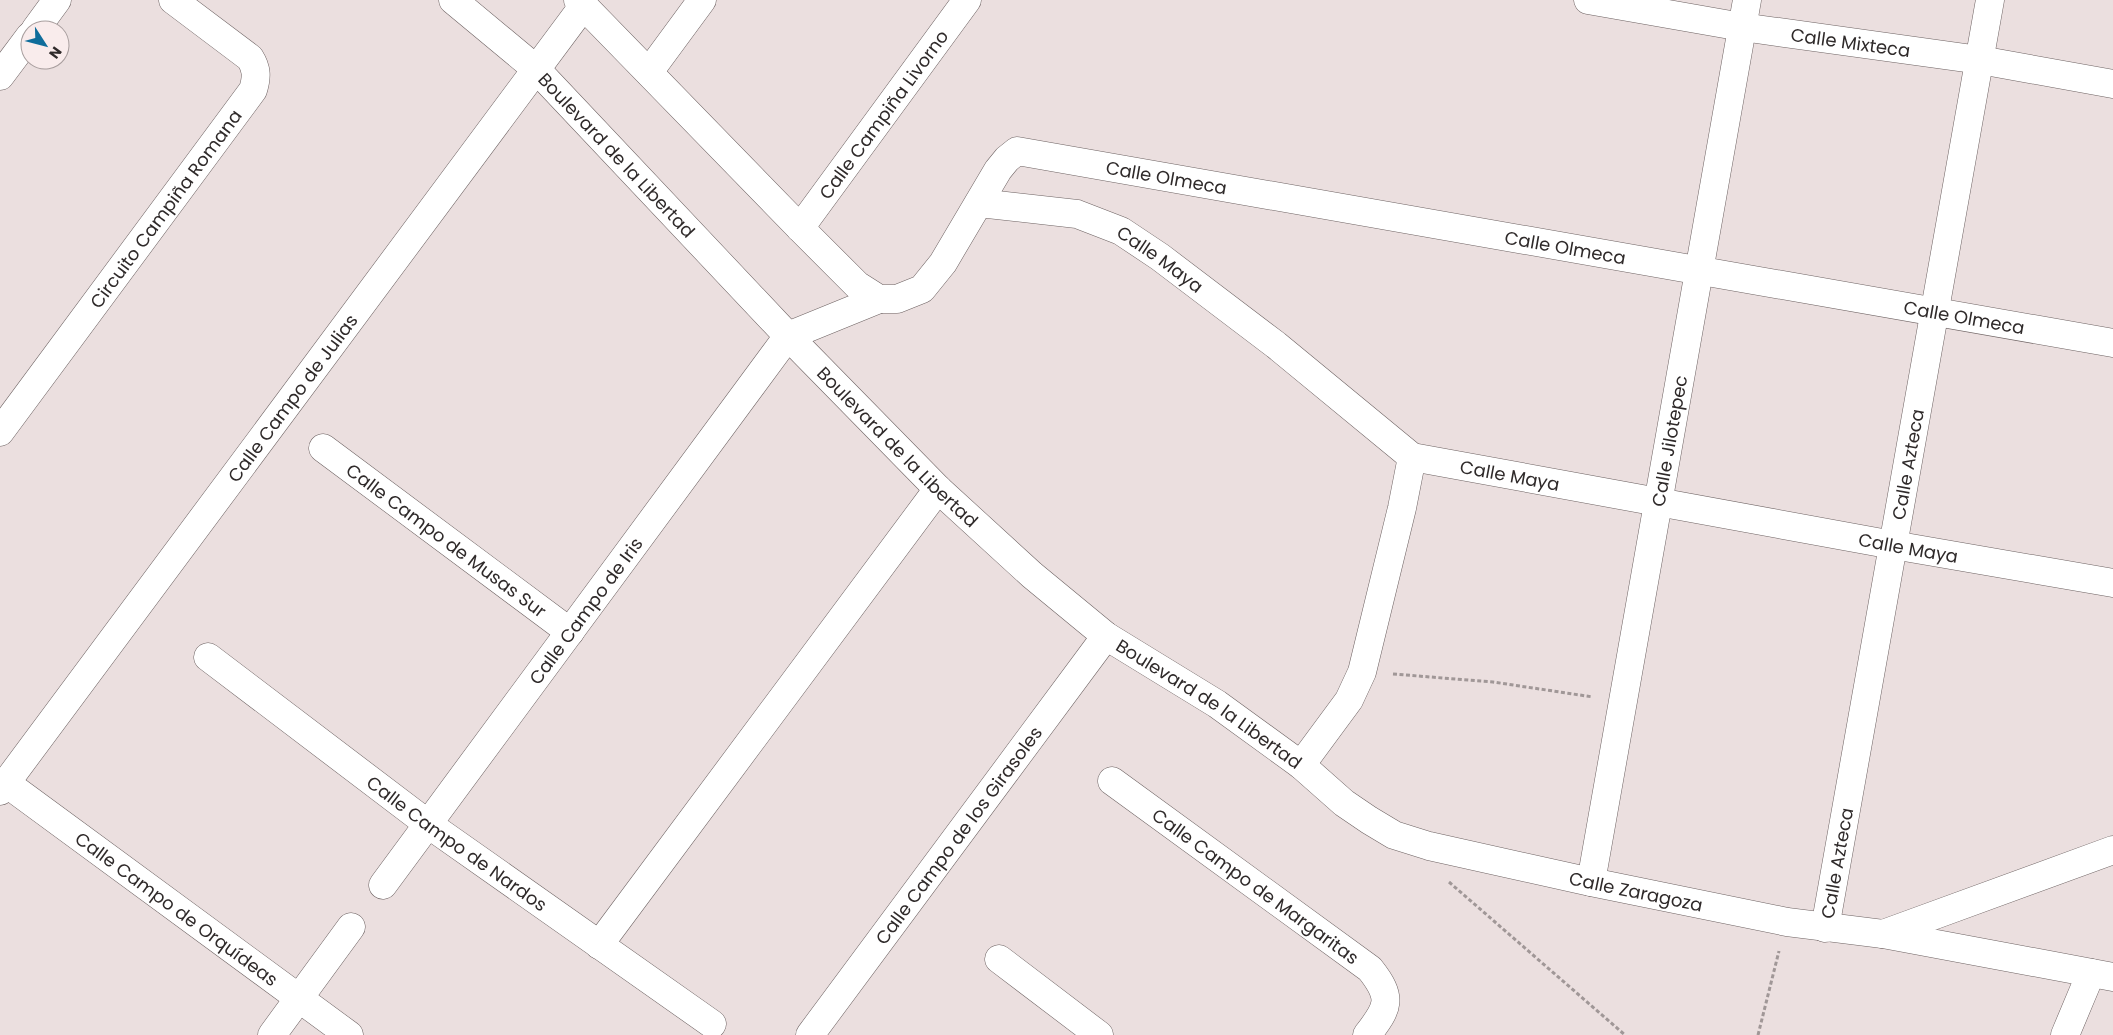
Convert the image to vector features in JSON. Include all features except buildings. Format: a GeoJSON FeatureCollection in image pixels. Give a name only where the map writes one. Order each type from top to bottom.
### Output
{"type":"FeatureCollection","features":[{"type":"Feature","properties":{"kind":"street"},"geometry":{"type":"LineString","coordinates":[[42,20],[57,0]]}},
{"type":"Feature","properties":{"kind":"street","name":"Circuito Campiña Romana"},"geometry":{"type":"LineString","coordinates":[[0,432],[253,90],[257,78],[255,67],[250,58],[173,0]]}},
{"type":"Feature","properties":{"kind":"street","name":"Boulevard de la Libertad"},"geometry":{"type":"LineString","coordinates":[[453,0],[536,69],[788,336],[938,489],[1032,575],[1106,636],[1217,704],[1302,765],[1344,803],[1394,835]]}},
{"type":"Feature","properties":{"kind":"street"},"geometry":{"type":"LineString","coordinates":[[649,72],[702,0]]}},
{"type":"Feature","properties":{"kind":"street","name":"Calle Campiña Livorno"},"geometry":{"type":"LineString","coordinates":[[800,228],[967,0]]}},
{"type":"Feature","properties":{"kind":"street","name":"Calle Mixteca"},"geometry":{"type":"LineString","coordinates":[[1588,0],[1742,27],[1980,60],[2113,84]]}},
{"type":"Feature","properties":{"kind":"street","name":"Calle Jilotepec"},"geometry":{"type":"LineString","coordinates":[[1591,882],[1747,0]]}},
{"type":"Feature","properties":{"kind":"street","name":"Calle Azteca"},"geometry":{"type":"LineString","coordinates":[[1826,928],[1990,0]]}},
{"type":"Feature","properties":{"kind":"street"},"geometry":{"type":"LineString","coordinates":[[581,3],[857,285],[879,299]]}},
{"type":"Feature","properties":{"kind":"street","name":"Calle Campo de Julias"},"geometry":{"type":"LineString","coordinates":[[3,787],[536,69],[581,3]]}},
{"type":"Feature","properties":{"kind":"street"},"geometry":{"type":"LineString","coordinates":[[0,76],[20,49]]}},
{"type":"Feature","properties":{"kind":"street","name":"Calle Olmeca"},"geometry":{"type":"LineString","coordinates":[[979,203],[998,170],[1017,151],[2113,343]]}},
{"type":"Feature","properties":{"kind":"street"},"geometry":{"type":"LineString","coordinates":[[788,336],[879,299],[897,299],[922,289],[942,263],[979,203]]}},
{"type":"Feature","properties":{"kind":"street","name":"Calle Maya"},"geometry":{"type":"LineString","coordinates":[[979,203],[1077,214],[1121,231],[1276,345],[1412,456],[1894,545],[2113,583]]}},
{"type":"Feature","properties":{"kind":"street","name":"Calle Campo de Iris"},"geometry":{"type":"LineString","coordinates":[[383,885],[788,336]]}},
{"type":"Feature","properties":{"kind":"street","name":"Calle Campo de Musas Sur"},"geometry":{"type":"LineString","coordinates":[[323,448],[570,632]]}},
{"type":"Feature","properties":{"kind":"street"},"geometry":{"type":"LineString","coordinates":[[1302,765],[1348,700],[1362,672],[1402,508],[1412,456]]}},
{"type":"Feature","properties":{"kind":"street"},"geometry":{"type":"LineString","coordinates":[[599,945],[938,489]]}},
{"type":"Feature","properties":{"kind":"street","name":"Calle Campo de los Girasoles"},"geometry":{"type":"LineString","coordinates":[[810,1035],[1106,636]]}},
{"type":"Feature","properties":{"kind":"street","name":"Calle Campo de Nardos"},"geometry":{"type":"LineString","coordinates":[[208,657],[428,824],[712,1024]]}},
{"type":"Feature","properties":{"kind":"street","name":"Calle Campo de Margaritas"},"geometry":{"type":"LineString","coordinates":[[1112,781],[1370,969],[1382,985],[1386,1000],[1382,1016],[1368,1035]]}},
{"type":"Feature","properties":{"kind":"street","name":"Calle Campo de Orquídeas"},"geometry":{"type":"LineString","coordinates":[[3,787],[348,1035]]}},
{"type":"Feature","properties":{"kind":"street","name":"Calle Zaragoza"},"geometry":{"type":"LineString","coordinates":[[1394,835],[1429,846],[1591,882],[1787,922],[1882,934],[2102,975]]}},
{"type":"Feature","properties":{"kind":"street","name":"Calle Zaragoza"},"geometry":{"type":"LineString","coordinates":[[1882,934],[2113,850]]}},
{"type":"Feature","properties":{"kind":"street"},"geometry":{"type":"LineString","coordinates":[[272,1035],[352,927]]}},
{"type":"Feature","properties":{"kind":"street"},"geometry":{"type":"LineString","coordinates":[[999,959],[1099,1035]]}},
{"type":"Feature","properties":{"kind":"street"},"geometry":{"type":"LineString","coordinates":[[2066,1035],[2102,975]]}},
{"type":"Feature","properties":{"kind":"path"},"geometry":{"type":"LineString","coordinates":[[1362,672],[1493,682],[1623,702]]}},
{"type":"Feature","properties":{"kind":"path"},"geometry":{"type":"LineString","coordinates":[[1446,880],[1625,1035]]}},
{"type":"Feature","properties":{"kind":"path"},"geometry":{"type":"LineString","coordinates":[[1758,1035],[1787,922]]}}]}
